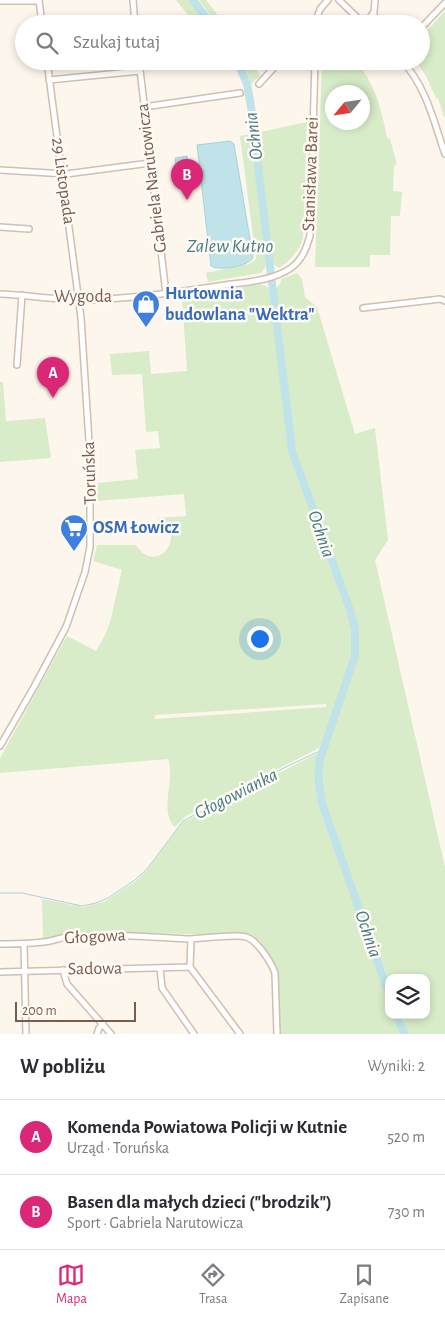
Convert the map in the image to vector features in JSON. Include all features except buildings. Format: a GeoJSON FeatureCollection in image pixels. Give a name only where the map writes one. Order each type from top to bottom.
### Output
{"type":"FeatureCollection","features":[{"type":"Feature","properties":{"kind":"street"},"geometry":{"type":"LineString","coordinates":[[133,0],[134,15]]}},
{"type":"Feature","properties":{"kind":"street"},"geometry":{"type":"LineString","coordinates":[[318,15],[320,9],[328,0]]}},
{"type":"Feature","properties":{"kind":"street"},"geometry":{"type":"LineString","coordinates":[[339,0],[355,15]]}},
{"type":"Feature","properties":{"kind":"street"},"geometry":{"type":"LineString","coordinates":[[372,15],[374,12],[374,0]]}},
{"type":"Feature","properties":{"kind":"street"},"geometry":{"type":"LineString","coordinates":[[0,1],[39,1],[41,15]]}},
{"type":"Feature","properties":{"kind":"street"},"geometry":{"type":"LineString","coordinates":[[430,19],[445,3]]}},
{"type":"Feature","properties":{"kind":"street","name":"29 Listopada"},"geometry":{"type":"LineString","coordinates":[[48,70],[78,300]]}},
{"type":"Feature","properties":{"kind":"street"},"geometry":{"type":"LineString","coordinates":[[259,84],[272,70]]}},
{"type":"Feature","properties":{"kind":"street","name":"Stanisława Barei"},"geometry":{"type":"LineString","coordinates":[[166,294],[279,275],[300,260],[307,248],[310,236],[315,70]]}},
{"type":"Feature","properties":{"kind":"street"},"geometry":{"type":"LineString","coordinates":[[409,70],[423,91],[445,154]]}},
{"type":"Feature","properties":{"kind":"street"},"geometry":{"type":"LineString","coordinates":[[49,80],[140,71]]}},
{"type":"Feature","properties":{"kind":"street","name":"Gabriela Narutowicza"},"geometry":{"type":"LineString","coordinates":[[140,71],[166,294]]}},
{"type":"Feature","properties":{"kind":"street"},"geometry":{"type":"LineString","coordinates":[[144,107],[240,93]]}},
{"type":"Feature","properties":{"kind":"street"},"geometry":{"type":"LineString","coordinates":[[0,170],[62,174],[150,163]]}},
{"type":"Feature","properties":{"kind":"street"},"geometry":{"type":"LineString","coordinates":[[0,227],[29,229]]}},
{"type":"Feature","properties":{"kind":"street","name":"Wygoda"},"geometry":{"type":"LineString","coordinates":[[0,294],[78,300],[166,294]]}},
{"type":"Feature","properties":{"kind":"street"},"geometry":{"type":"LineString","coordinates":[[17,365],[22,295]]}},
{"type":"Feature","properties":{"kind":"street"},"geometry":{"type":"LineString","coordinates":[[363,308],[440,299],[445,301]]}},
{"type":"Feature","properties":{"kind":"street","name":"Toruńska"},"geometry":{"type":"LineString","coordinates":[[0,746],[66,627],[83,580],[89,553],[91,516],[90,457],[78,300]]}},
{"type":"Feature","properties":{"kind":"street","name":"Głogowa"},"geometry":{"type":"LineString","coordinates":[[0,944],[24,944],[68,937],[91,936],[139,935],[191,938],[246,936],[255,942],[272,965],[275,973],[277,1034]]}},
{"type":"Feature","properties":{"kind":"street"},"geometry":{"type":"LineString","coordinates":[[191,938],[190,967],[240,1034]]}},
{"type":"Feature","properties":{"kind":"street"},"geometry":{"type":"LineString","coordinates":[[24,944],[26,1034]]}},
{"type":"Feature","properties":{"kind":"street","name":"Sadowa"},"geometry":{"type":"LineString","coordinates":[[0,972],[190,967]]}},
{"type":"Feature","properties":{"kind":"street"},"geometry":{"type":"LineString","coordinates":[[160,968],[162,988],[194,1034]]}},
{"type":"Feature","properties":{"kind":"street"},"geometry":{"type":"LineString","coordinates":[[64,970],[67,984],[111,1034]]}},
{"type":"Feature","properties":{"kind":"street"},"geometry":{"type":"LineString","coordinates":[[98,1034],[99,1028],[103,1024]]}},
{"type":"Feature","properties":{"kind":"green space"},"geometry":{"type":"Polygon","coordinates":[[[176,0],[191,0],[202,15],[188,15],[176,0]]]}},
{"type":"Feature","properties":{"kind":"green space"},"geometry":{"type":"Polygon","coordinates":[[[199,0],[206,0],[218,15],[210,15],[199,0]]]}},
{"type":"Feature","properties":{"kind":"green space"},"geometry":{"type":"Polygon","coordinates":[[[445,11],[445,117],[438,98],[436,98],[422,70],[430,70],[430,27],[445,11]]]}},
{"type":"Feature","properties":{"kind":"green space"},"geometry":{"type":"Polygon","coordinates":[[[246,70],[257,70],[260,76],[251,84],[246,70]]]}},
{"type":"Feature","properties":{"kind":"green space"},"geometry":{"type":"Polygon","coordinates":[[[322,70],[363,70],[377,97],[387,138],[390,139],[397,164],[394,166],[393,191],[402,192],[400,216],[391,216],[390,255],[370,255],[370,267],[315,267],[322,70]]]}},
{"type":"Feature","properties":{"kind":"green space"},"geometry":{"type":"Polygon","coordinates":[[[307,122],[303,238],[294,255],[279,268],[273,264],[271,258],[256,133],[307,122]]]}},
{"type":"Feature","properties":{"kind":"green space"},"geometry":{"type":"Polygon","coordinates":[[[251,134],[266,266],[261,273],[208,282],[206,273],[249,264],[256,259],[240,136],[251,134]]]}},
{"type":"Feature","properties":{"kind":"green space"},"geometry":{"type":"Polygon","coordinates":[[[297,273],[302,279],[305,297],[317,307],[355,434],[375,428],[388,540],[375,560],[445,867],[445,1034],[409,1034],[403,1019],[430,1019],[430,974],[386,974],[325,803],[321,780],[323,761],[355,663],[358,645],[352,607],[309,495],[295,452],[276,289],[281,279],[297,273]]]}},
{"type":"Feature","properties":{"kind":"green space"},"geometry":{"type":"Polygon","coordinates":[[[259,284],[270,289],[291,457],[352,627],[353,645],[351,658],[337,703],[319,748],[186,816],[175,827],[170,820],[167,804],[170,776],[168,759],[0,773],[0,758],[67,636],[96,651],[105,635],[110,622],[122,570],[93,561],[97,545],[136,545],[144,554],[152,557],[160,555],[166,550],[170,542],[170,534],[166,525],[157,518],[186,516],[184,494],[97,501],[97,483],[138,479],[135,450],[160,448],[158,431],[146,432],[142,374],[112,375],[110,354],[149,351],[151,374],[187,371],[182,298],[259,284]],[[326,704],[156,715],[154,719],[326,707],[326,704]]]}},
{"type":"Feature","properties":{"kind":"green space"},"geometry":{"type":"Polygon","coordinates":[[[0,382],[3,382],[6,421],[45,418],[51,458],[0,462],[0,382]]]}},
{"type":"Feature","properties":{"kind":"green space"},"geometry":{"type":"Polygon","coordinates":[[[318,753],[316,775],[319,801],[385,987],[385,1019],[397,1019],[403,1034],[278,1034],[273,964],[253,937],[249,935],[136,933],[59,936],[43,939],[42,899],[83,907],[104,902],[136,881],[147,870],[183,822],[318,753]]]}},
{"type":"Feature","properties":{"kind":"water","name":"Zalew Kutno"},"geometry":{"type":"Polygon","coordinates":[[[230,141],[234,144],[253,257],[240,266],[220,268],[211,266],[197,145],[230,141]]]}},
{"type":"Feature","properties":{"kind":"water"},"geometry":{"type":"Polygon","coordinates":[[[187,156],[191,186],[179,188],[175,158],[187,156]]]}},
{"type":"Feature","properties":{"kind":"waterway","name":"Ochnia"},"geometry":{"type":"LineString","coordinates":[[193,0],[204,15]]}},
{"type":"Feature","properties":{"kind":"waterway","name":"Ochnia"},"geometry":{"type":"LineString","coordinates":[[241,70],[247,84],[251,107],[292,451],[350,610],[355,629],[355,656],[320,759],[320,794],[385,983]]}},
{"type":"Feature","properties":{"kind":"waterway","name":"Głogowianka"},"geometry":{"type":"LineString","coordinates":[[0,893],[22,893],[82,906],[108,898],[135,880],[147,869],[183,821],[269,775],[324,749]]}},
{"type":"Feature","properties":{"kind":"waterway","name":"Ochnia"},"geometry":{"type":"LineString","coordinates":[[398,1019],[405,1034]]}},
{"type":"Feature","properties":{"kind":"place","name":"Basen dla małych dzieci (\"brodzik\")"},"geometry":{"type":"Point","coordinates":[187,200]}},
{"type":"Feature","properties":{"kind":"place","name":"Hurtownia budowlana \"Wektra\""},"geometry":{"type":"Point","coordinates":[146,328]}},
{"type":"Feature","properties":{"kind":"place","name":"Komenda Powiatowa Policji w Kutnie"},"geometry":{"type":"Point","coordinates":[53,398]}},
{"type":"Feature","properties":{"kind":"place","name":"OSM Łowicz"},"geometry":{"type":"Point","coordinates":[74,552]}}]}
